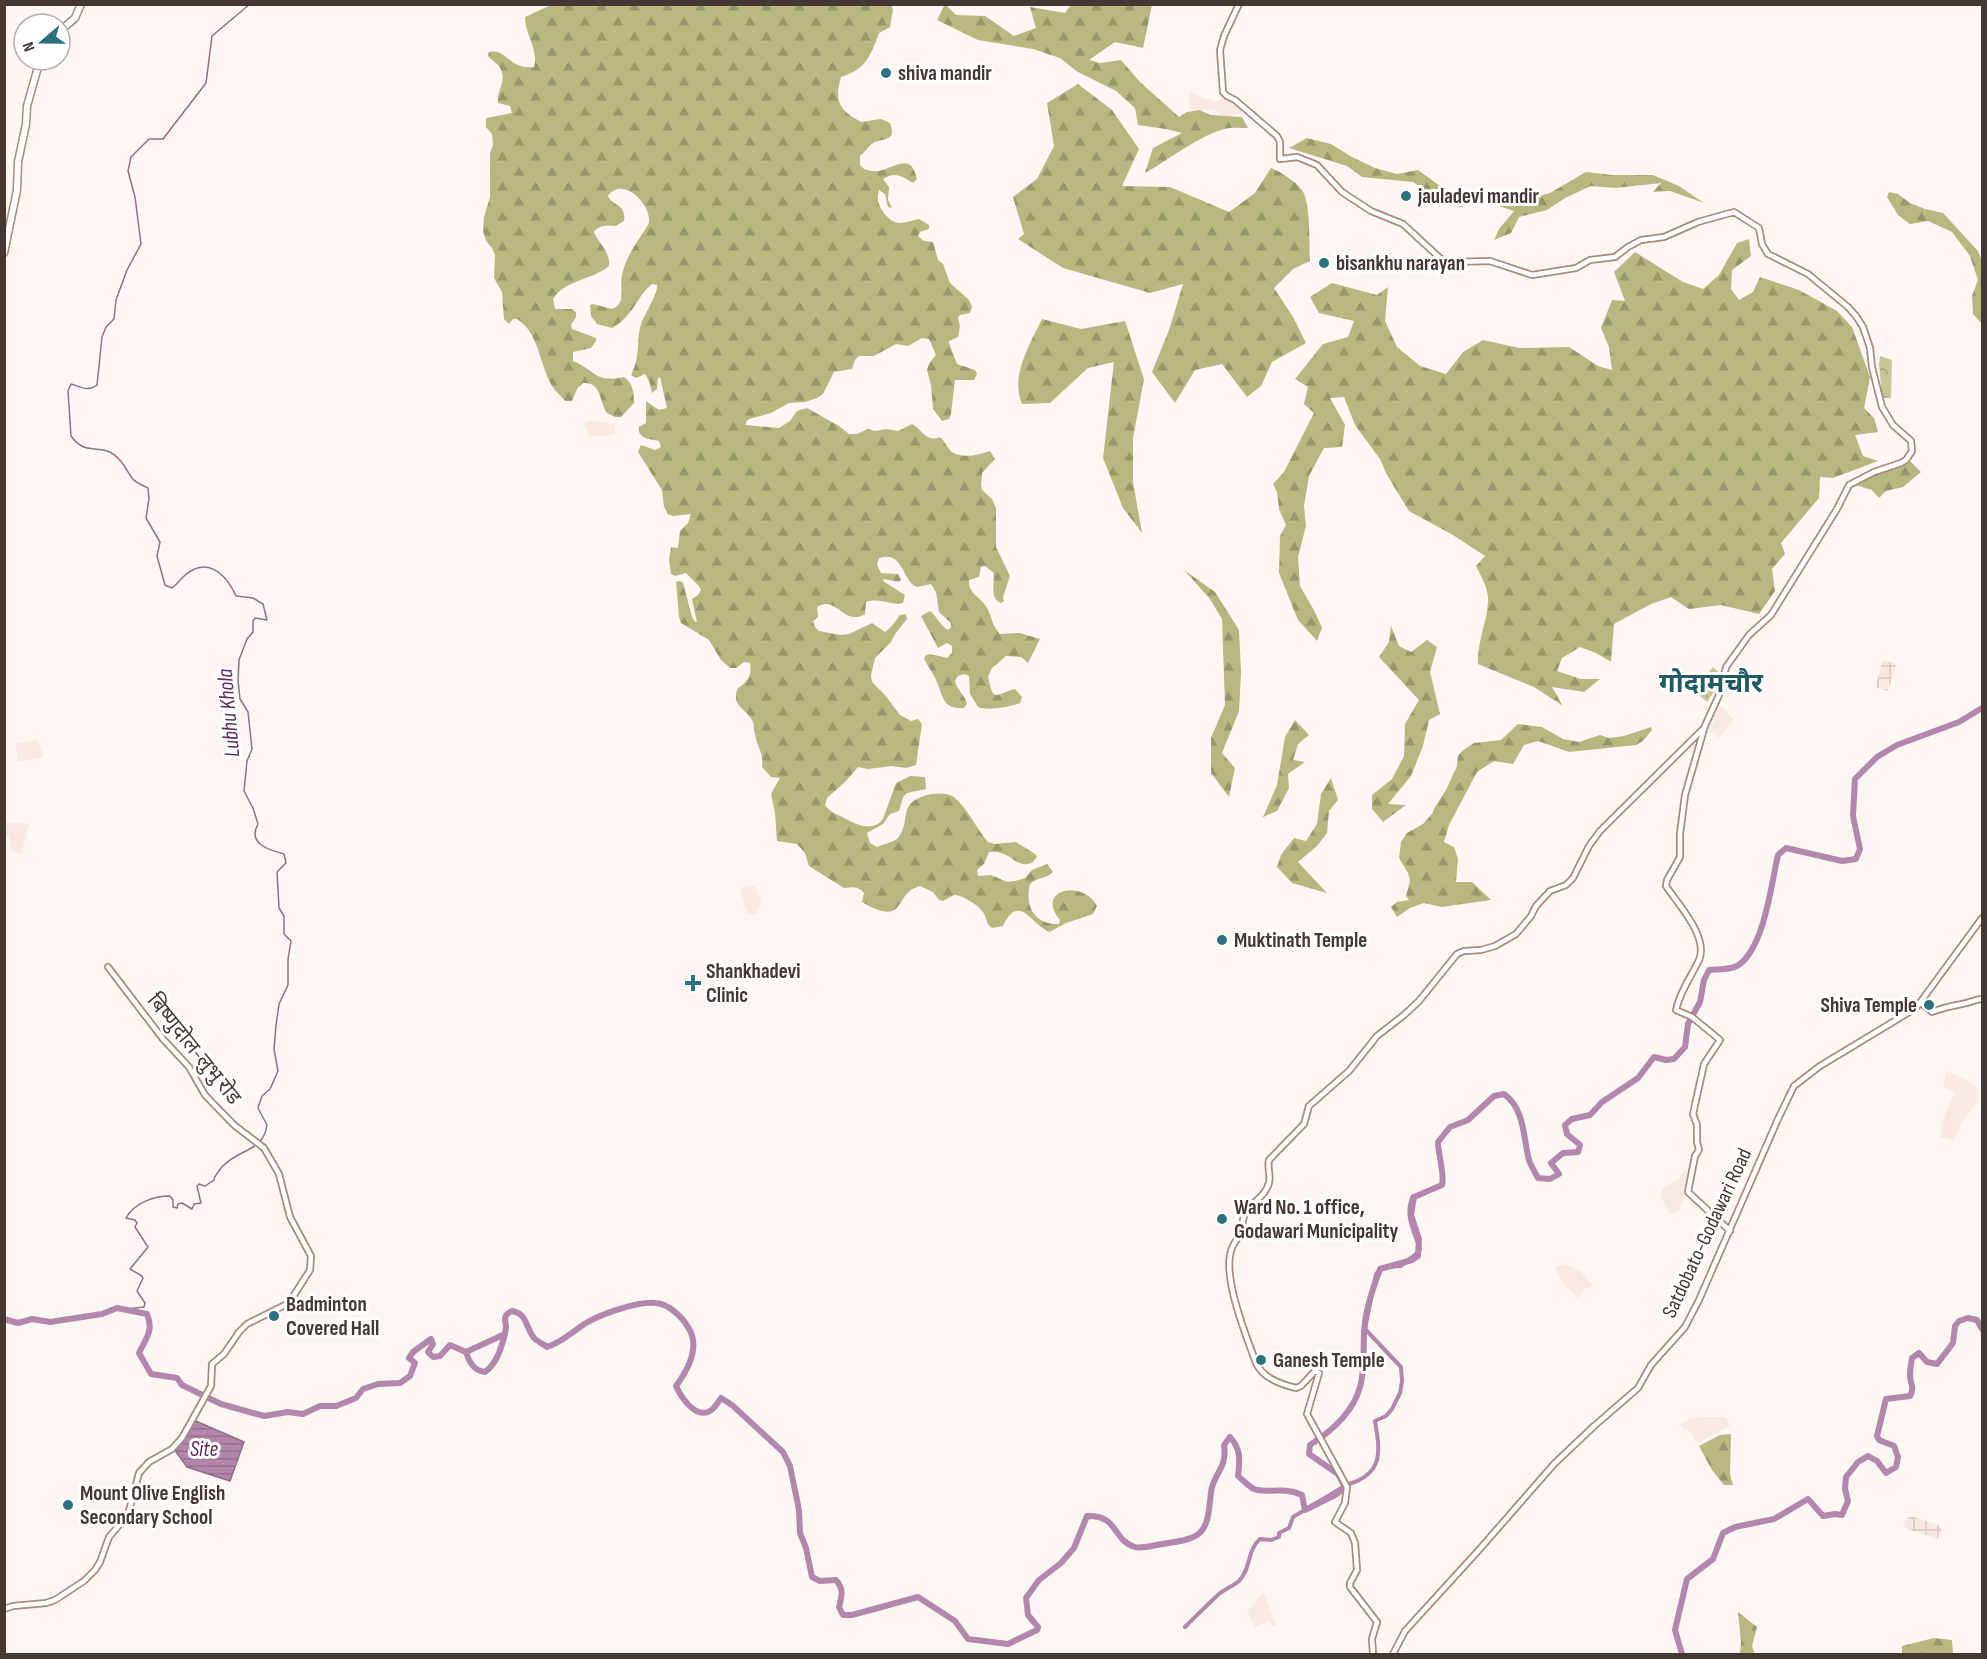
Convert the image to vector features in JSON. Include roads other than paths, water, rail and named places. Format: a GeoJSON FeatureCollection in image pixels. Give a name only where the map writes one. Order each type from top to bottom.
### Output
{"type":"FeatureCollection","features":[{"type":"Feature","properties":{"kind":"main road"},"geometry":{"type":"LineString","coordinates":[[72,21],[81,4]]}},
{"type":"Feature","properties":{"kind":"main road"},"geometry":{"type":"LineString","coordinates":[[4,253],[17,190],[18,162],[26,124],[27,106],[37,72]]}},
{"type":"Feature","properties":{"kind":"street"},"geometry":{"type":"LineString","coordinates":[[1239,4],[1220,50],[1225,94],[1277,136],[1280,142],[1280,159],[1297,156],[1311,161],[1325,172],[1342,192],[1371,211],[1403,224],[1441,259],[1452,262],[1490,261],[1532,275],[1570,270],[1590,260],[1616,257],[1628,246],[1641,240],[1664,237],[1698,222],[1734,212],[1759,228],[1762,244],[1768,254],[1808,274],[1848,306],[1856,316],[1863,327],[1870,348],[1872,367],[1882,407],[1893,424],[1911,441],[1912,451],[1906,460],[1855,480],[1846,488],[1837,509],[1771,615],[1749,635],[1726,667],[1719,695],[1704,728],[1685,795],[1680,834],[1680,857],[1666,886],[1696,930],[1701,943],[1700,958],[1682,989],[1676,1010],[1692,1017],[1720,1040],[1704,1064],[1693,1114],[1697,1125],[1696,1142],[1699,1150],[1695,1156],[1688,1192],[1730,1230]]}},
{"type":"Feature","properties":{"kind":"street"},"geometry":{"type":"LineString","coordinates":[[1373,1654],[1372,1639],[1377,1622],[1350,1587],[1357,1570],[1355,1543],[1351,1533],[1335,1522],[1345,1503],[1347,1487],[1307,1414],[1319,1373],[1316,1371],[1296,1388],[1278,1382],[1261,1372],[1256,1363],[1230,1281],[1231,1248],[1242,1232],[1241,1222],[1245,1212],[1269,1184],[1269,1160],[1304,1124],[1309,1106],[1349,1071],[1377,1036],[1419,1001],[1454,956],[1464,951],[1481,950],[1510,938],[1522,928],[1536,906],[1550,891],[1566,885],[1575,875],[1589,846],[1600,831],[1704,728]]}},
{"type":"Feature","properties":{"kind":"street","name":"Satdobato-Godawari Road"},"geometry":{"type":"LineString","coordinates":[[1393,1654],[1405,1630],[1554,1464],[1593,1426],[1638,1388],[1651,1365],[1689,1320],[1794,1086],[1808,1073],[1911,1012],[1921,1003],[1983,918]]}},
{"type":"Feature","properties":{"kind":"street","name":"बिष्णुदोल-लुभु रोड"},"geometry":{"type":"LineString","coordinates":[[4,1609],[55,1600],[90,1575],[100,1562],[109,1538],[129,1511],[139,1473],[149,1462],[178,1444],[210,1386],[212,1364],[224,1354],[247,1324],[289,1303],[310,1270],[311,1256],[290,1216],[279,1174],[261,1146],[234,1125],[205,1095],[189,1067],[163,1039],[108,967]]}},
{"type":"Feature","properties":{"kind":"street"},"geometry":{"type":"LineString","coordinates":[[1921,1003],[1932,1012],[1951,1005],[1965,1004],[1973,999],[1983,999]]}},
{"type":"Feature","properties":{"kind":"water","name":"Site"},"geometry":{"type":"Polygon","coordinates":[[[191,1419],[244,1442],[230,1481],[187,1467],[176,1452],[191,1419]]]}},
{"type":"Feature","properties":{"kind":"waterway","name":"Lubhu Khola"},"geometry":{"type":"LineString","coordinates":[[127,1309],[144,1307],[145,1303],[137,1291],[143,1278],[130,1269],[148,1247],[135,1227],[137,1223],[135,1220],[126,1218],[139,1204],[164,1196],[170,1196],[173,1200],[173,1207],[177,1208],[178,1204],[182,1203],[192,1209],[194,1204],[201,1203],[197,1186],[199,1184],[205,1186],[214,1180],[221,1168],[255,1146],[265,1134],[267,1125],[258,1108],[262,1096],[270,1089],[278,1071],[274,1049],[276,1026],[279,1004],[288,985],[291,941],[284,934],[284,916],[279,908],[277,872],[286,863],[284,854],[266,848],[257,841],[255,831],[258,824],[244,791],[247,761],[252,749],[248,712],[240,699],[239,660],[247,639],[253,632],[255,618],[267,620],[263,604],[253,598],[236,596],[220,574],[206,567],[190,571],[172,588],[165,585],[157,556],[160,542],[146,518],[148,488],[134,480],[114,454],[104,450],[85,448],[71,436],[68,391],[71,384],[87,389],[97,385],[102,337],[106,327],[114,319],[116,300],[127,270],[141,244],[135,197],[128,171],[131,157],[149,139],[163,139],[206,83],[212,36],[250,4]]}},
{"type":"Feature","properties":{"kind":"waterway"},"geometry":{"type":"LineString","coordinates":[[4,1319],[18,1323],[32,1319],[50,1322],[102,1314],[117,1308],[147,1314],[149,1330],[139,1353],[151,1374],[177,1378],[182,1385],[221,1404],[264,1416],[288,1412],[303,1414],[320,1406],[336,1406],[356,1398],[363,1389],[378,1384],[400,1383],[410,1376],[415,1363],[409,1358],[413,1352],[431,1339],[433,1344],[428,1352],[433,1357],[440,1356],[450,1345],[466,1352],[473,1365],[485,1372],[493,1364],[499,1352],[504,1340],[505,1318],[512,1311],[524,1318],[534,1338],[547,1347],[586,1323],[610,1312],[640,1304],[661,1304],[679,1315],[692,1335],[691,1358],[676,1386],[685,1400],[693,1409],[703,1413],[712,1410],[721,1398],[732,1405],[783,1452],[790,1466],[799,1510],[800,1533],[806,1548],[812,1577],[820,1581],[836,1580],[839,1583],[841,1590],[839,1607],[843,1615],[852,1615],[918,1597],[955,1621],[968,1639],[1008,1644],[1037,1630],[1038,1627],[1028,1615],[1026,1598],[1039,1580],[1061,1563],[1074,1548],[1087,1516],[1105,1519],[1122,1539],[1135,1547],[1148,1547],[1187,1539],[1201,1532],[1208,1517],[1212,1486],[1224,1460],[1224,1445],[1230,1437],[1239,1455],[1238,1476],[1254,1489],[1295,1492],[1302,1495],[1305,1510],[1337,1494],[1345,1487],[1338,1474],[1309,1454],[1310,1445],[1341,1421],[1357,1396],[1363,1371],[1366,1315],[1375,1282],[1380,1269],[1412,1260],[1418,1256],[1419,1239],[1411,1215],[1414,1197],[1442,1185],[1443,1176],[1438,1142],[1450,1127],[1468,1120],[1494,1096],[1504,1094],[1511,1100],[1520,1115],[1529,1160],[1538,1178],[1550,1179],[1559,1174],[1551,1163],[1563,1153],[1578,1152],[1580,1145],[1567,1134],[1565,1125],[1572,1119],[1590,1115],[1602,1102],[1638,1078],[1654,1057],[1674,1059],[1685,1047],[1688,1024],[1700,1002],[1704,980],[1709,970],[1737,966],[1754,946],[1765,916],[1778,855],[1786,848],[1842,861],[1856,859],[1860,849],[1853,816],[1855,779],[1877,757],[1897,745],[1959,722],[1982,708]]}},
{"type":"Feature","properties":{"kind":"waterway"},"geometry":{"type":"LineString","coordinates":[[1349,1484],[1369,1474],[1374,1467],[1378,1451],[1375,1421],[1386,1416],[1400,1393],[1401,1367],[1365,1329],[1376,1274],[1383,1267],[1401,1266],[1420,1249],[1409,1209],[1413,1196]]}},
{"type":"Feature","properties":{"kind":"waterway"},"geometry":{"type":"LineString","coordinates":[[1682,1654],[1675,1630],[1687,1579],[1713,1559],[1723,1533],[1735,1527],[1774,1519],[1808,1499],[1823,1516],[1842,1515],[1848,1501],[1845,1489],[1846,1477],[1858,1462],[1868,1456],[1877,1461],[1886,1473],[1896,1467],[1898,1457],[1894,1446],[1879,1440],[1877,1436],[1886,1399],[1910,1396],[1912,1358],[1919,1353],[1927,1362],[1937,1364],[1953,1343],[1955,1326],[1959,1321],[1968,1318],[1977,1320],[1982,1329]]}},
{"type":"Feature","properties":{"kind":"waterway"},"geometry":{"type":"LineString","coordinates":[[466,1352],[505,1334]]}},
{"type":"Feature","properties":{"kind":"waterway"},"geometry":{"type":"LineString","coordinates":[[1185,1627],[1219,1594],[1239,1581],[1260,1539],[1271,1540],[1279,1537],[1279,1533],[1289,1528],[1293,1517],[1343,1487]]}},
{"type":"Feature","properties":{"kind":"place","name":"shiva mandir"},"geometry":{"type":"Point","coordinates":[886,73]}},
{"type":"Feature","properties":{"kind":"place","name":"jauladevi mandir"},"geometry":{"type":"Point","coordinates":[1406,196]}},
{"type":"Feature","properties":{"kind":"place","name":"bisankhu narayan"},"geometry":{"type":"Point","coordinates":[1324,263]}},
{"type":"Feature","properties":{"kind":"place","name":"Muktinath Temple"},"geometry":{"type":"Point","coordinates":[1222,940]}},
{"type":"Feature","properties":{"kind":"place","name":"Shankhadevi Clinic"},"geometry":{"type":"Point","coordinates":[693,983]}},
{"type":"Feature","properties":{"kind":"place","name":"Shiva Temple"},"geometry":{"type":"Point","coordinates":[1929,1005]}},
{"type":"Feature","properties":{"kind":"place","name":"Ward No. 1 office, Godawari Municipality"},"geometry":{"type":"Point","coordinates":[1222,1219]}},
{"type":"Feature","properties":{"kind":"place","name":"Badminton Covered Hall"},"geometry":{"type":"Point","coordinates":[274,1316]}},
{"type":"Feature","properties":{"kind":"place","name":"Ganesh Temple"},"geometry":{"type":"Point","coordinates":[1261,1360]}},
{"type":"Feature","properties":{"kind":"place","name":"Mount Olive English Secondary School"},"geometry":{"type":"Point","coordinates":[68,1505]}},
{"type":"Feature","properties":{"kind":"district","name":"गोदामचौर"},"geometry":{"type":"Point","coordinates":[1711,684]}}]}
